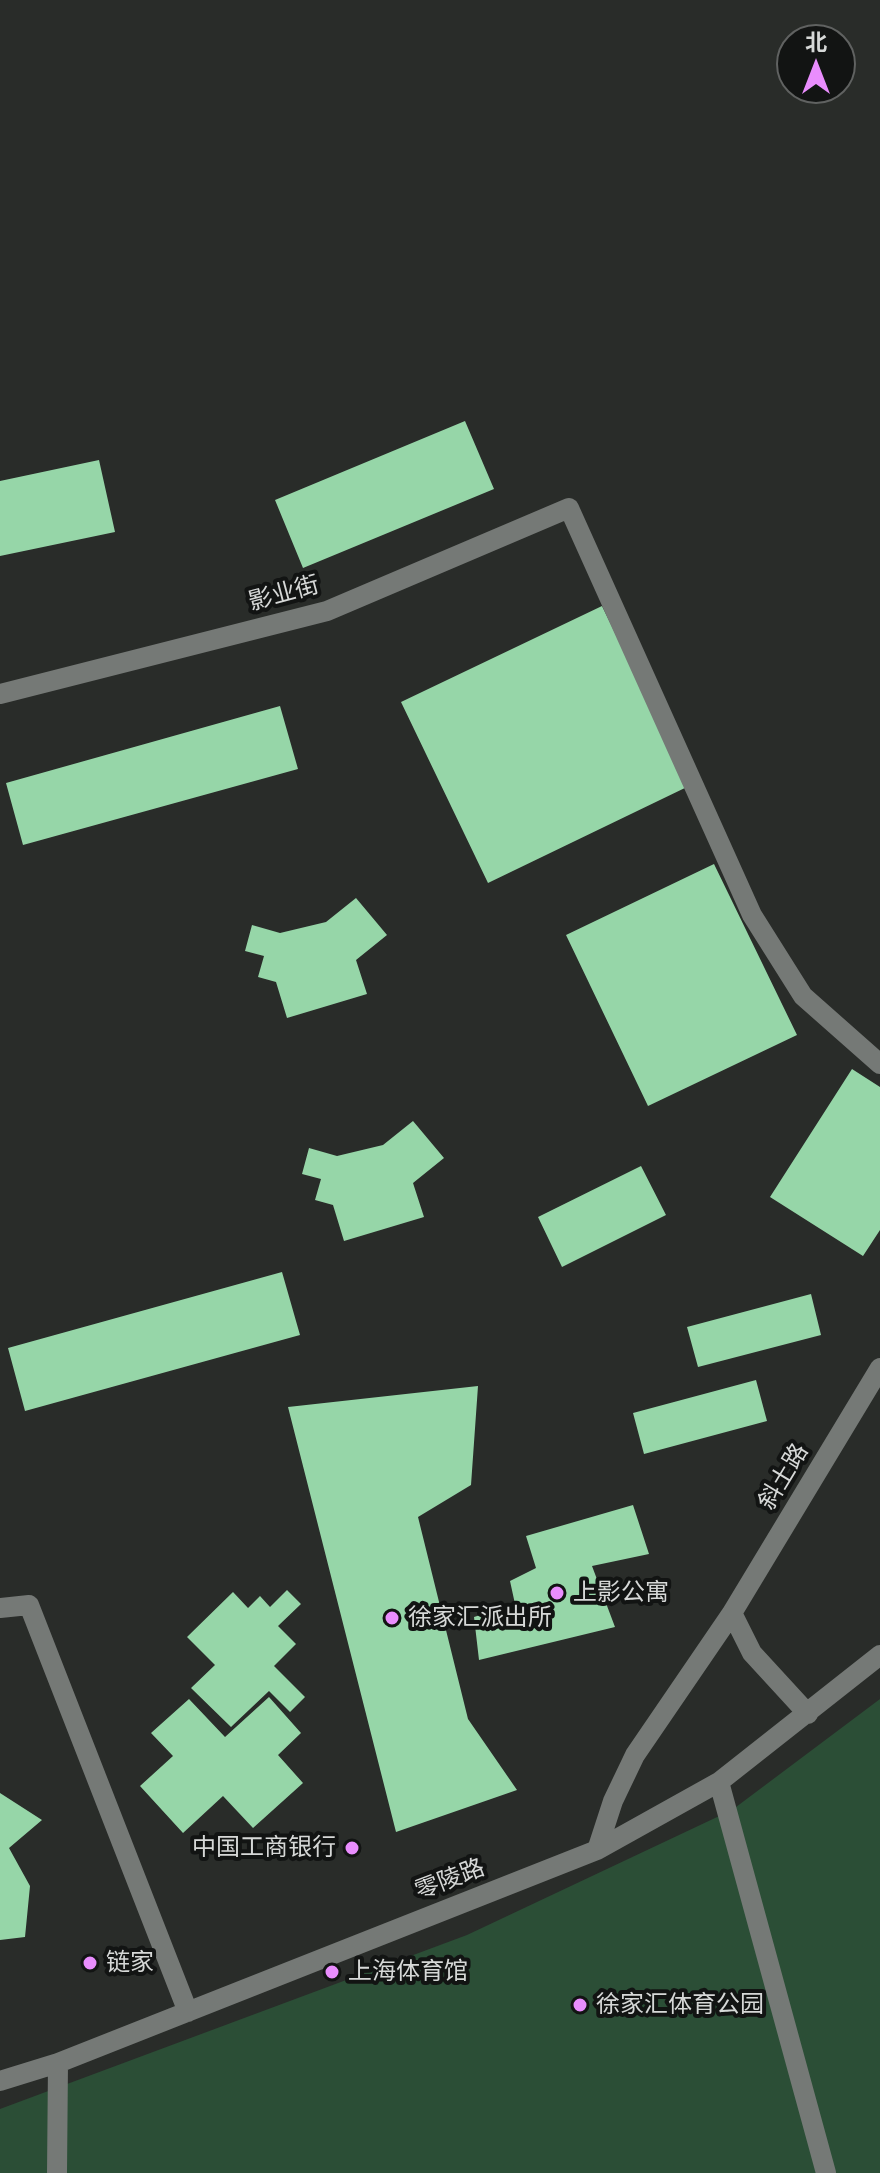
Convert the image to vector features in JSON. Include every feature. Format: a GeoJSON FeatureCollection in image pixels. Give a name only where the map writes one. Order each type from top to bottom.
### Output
{"type":"FeatureCollection","features":[{"type":"Feature","properties":{"kind":"street","name":"影业街"},"geometry":{"type":"LineString","coordinates":[[0,694],[327,611],[569,508],[752,915],[803,996],[880,1064]]}},
{"type":"Feature","properties":{"kind":"street","name":"斜土路"},"geometry":{"type":"LineString","coordinates":[[597,1850],[613,1801],[635,1755],[732,1613],[880,1368]]}},
{"type":"Feature","properties":{"kind":"street"},"geometry":{"type":"LineString","coordinates":[[0,1608],[29,1605],[188,2012]]}},
{"type":"Feature","properties":{"kind":"street"},"geometry":{"type":"LineString","coordinates":[[732,1613],[752,1653],[808,1714]]}},
{"type":"Feature","properties":{"kind":"street","name":"零陵路"},"geometry":{"type":"LineString","coordinates":[[0,2081],[58,2063],[597,1850],[719,1782],[880,1655]]}},
{"type":"Feature","properties":{"kind":"street"},"geometry":{"type":"LineString","coordinates":[[719,1782],[826,2173]]}},
{"type":"Feature","properties":{"kind":"street"},"geometry":{"type":"LineString","coordinates":[[57,2173],[58,2063]]}},
{"type":"Feature","properties":{"kind":"green space","name":"徐家汇体育公园"},"geometry":{"type":"Polygon","coordinates":[[[880,1699],[880,2173],[0,2173],[0,2109],[467,1935],[732,1810],[880,1699]]]}},
{"type":"Feature","properties":{"kind":"building"},"geometry":{"type":"Polygon","coordinates":[[[465,421],[494,489],[303,568],[275,500],[465,421]]]}},
{"type":"Feature","properties":{"kind":"building"},"geometry":{"type":"Polygon","coordinates":[[[99,460],[115,532],[0,556],[0,481],[99,460]]]}},
{"type":"Feature","properties":{"kind":"building"},"geometry":{"type":"Polygon","coordinates":[[[602,606],[689,786],[488,883],[401,702],[602,606]]]}},
{"type":"Feature","properties":{"kind":"building"},"geometry":{"type":"Polygon","coordinates":[[[280,706],[298,769],[23,845],[6,783],[280,706]]]}},
{"type":"Feature","properties":{"kind":"building"},"geometry":{"type":"Polygon","coordinates":[[[714,864],[797,1035],[648,1106],[566,935],[714,864]]]}},
{"type":"Feature","properties":{"kind":"building"},"geometry":{"type":"Polygon","coordinates":[[[356,898],[387,935],[356,960],[367,994],[287,1018],[276,982],[258,977],[264,956],[245,951],[252,925],[280,933],[326,922],[356,898]]]}},
{"type":"Feature","properties":{"kind":"building"},"geometry":{"type":"Polygon","coordinates":[[[852,1069],[880,1087],[880,1230],[863,1256],[770,1197],[852,1069]]]}},
{"type":"Feature","properties":{"kind":"building"},"geometry":{"type":"Polygon","coordinates":[[[413,1121],[444,1158],[413,1183],[424,1217],[344,1241],[333,1205],[315,1200],[321,1179],[302,1174],[309,1148],[337,1156],[383,1145],[413,1121]]]}},
{"type":"Feature","properties":{"kind":"building"},"geometry":{"type":"Polygon","coordinates":[[[641,1166],[666,1215],[562,1267],[538,1217],[641,1166]]]}},
{"type":"Feature","properties":{"kind":"building"},"geometry":{"type":"Polygon","coordinates":[[[282,1272],[300,1335],[25,1411],[8,1348],[282,1272]]]}},
{"type":"Feature","properties":{"kind":"building"},"geometry":{"type":"Polygon","coordinates":[[[811,1294],[821,1335],[698,1367],[687,1327],[811,1294]]]}},
{"type":"Feature","properties":{"kind":"building"},"geometry":{"type":"Polygon","coordinates":[[[756,1380],[767,1421],[644,1454],[633,1413],[756,1380]]]}},
{"type":"Feature","properties":{"kind":"building","name":"徐家汇派出所"},"geometry":{"type":"Polygon","coordinates":[[[478,1386],[471,1485],[418,1517],[468,1719],[517,1790],[396,1832],[288,1407],[478,1386]]]}},
{"type":"Feature","properties":{"kind":"building","name":"上影公寓"},"geometry":{"type":"Polygon","coordinates":[[[633,1505],[649,1554],[592,1566],[615,1627],[479,1660],[474,1617],[515,1604],[510,1581],[536,1568],[526,1536],[633,1505]]]}},
{"type":"Feature","properties":{"kind":"building"},"geometry":{"type":"Polygon","coordinates":[[[287,1590],[301,1604],[278,1626],[296,1644],[274,1666],[305,1697],[290,1712],[269,1691],[231,1727],[191,1688],[215,1665],[187,1637],[233,1592],[248,1608],[260,1596],[270,1607],[287,1590]]]}},
{"type":"Feature","properties":{"kind":"building"},"geometry":{"type":"Polygon","coordinates":[[[269,1697],[301,1733],[278,1755],[303,1783],[253,1828],[223,1796],[183,1833],[140,1786],[173,1756],[151,1733],[189,1699],[225,1737],[269,1697]]]}},
{"type":"Feature","properties":{"kind":"building"},"geometry":{"type":"Polygon","coordinates":[[[0,1793],[42,1820],[9,1848],[30,1886],[25,1937],[0,1940],[0,1793]]]}},
{"type":"Feature","properties":{"kind":"place","name":"上影公寓"},"geometry":{"type":"Point","coordinates":[557,1593]}},
{"type":"Feature","properties":{"kind":"place","name":"徐家汇派出所"},"geometry":{"type":"Point","coordinates":[392,1618]}},
{"type":"Feature","properties":{"kind":"place","name":"中国工商银行"},"geometry":{"type":"Point","coordinates":[352,1848]}},
{"type":"Feature","properties":{"kind":"place","name":"链家"},"geometry":{"type":"Point","coordinates":[90,1963]}},
{"type":"Feature","properties":{"kind":"place","name":"上海体育馆"},"geometry":{"type":"Point","coordinates":[332,1972]}},
{"type":"Feature","properties":{"kind":"place","name":"徐家汇体育公园"},"geometry":{"type":"Point","coordinates":[580,2005]}}]}
